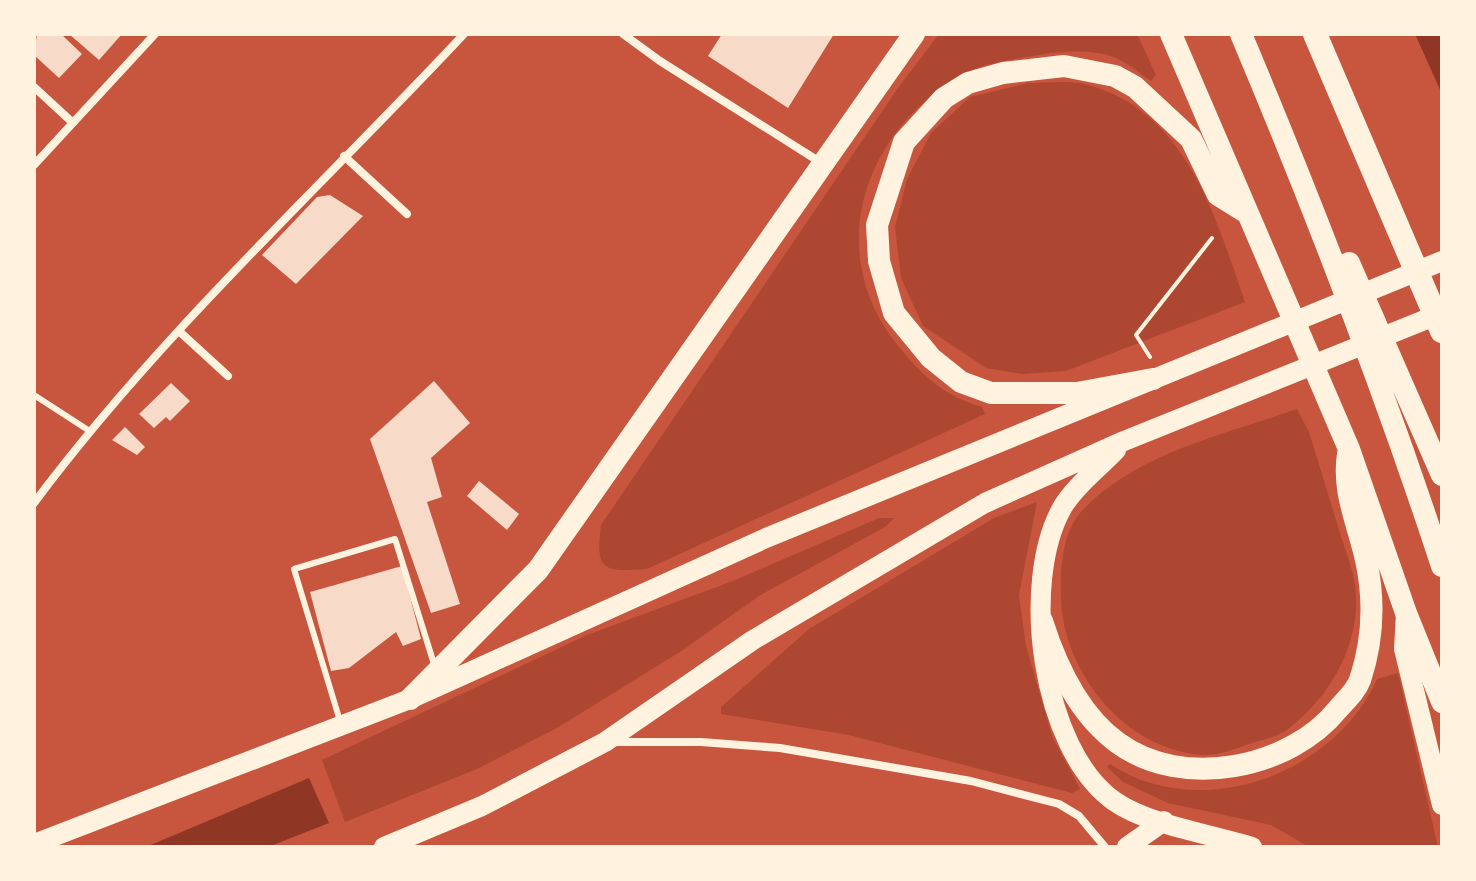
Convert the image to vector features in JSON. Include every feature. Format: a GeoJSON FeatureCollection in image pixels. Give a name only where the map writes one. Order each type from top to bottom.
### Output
{"type":"FeatureCollection","features":[{"type":"Feature","properties":{"kind":"highway"},"geometry":{"type":"LineString","coordinates":[[410,699],[538,570],[914,34]]}},
{"type":"Feature","properties":{"kind":"highway"},"geometry":{"type":"LineString","coordinates":[[1171,34],[1349,449],[1406,613],[1442,702]]}},
{"type":"Feature","properties":{"kind":"highway"},"geometry":{"type":"LineString","coordinates":[[1241,34],[1313,205],[1383,387],[1442,566]]}},
{"type":"Feature","properties":{"kind":"highway"},"geometry":{"type":"LineString","coordinates":[[1315,34],[1442,331]]}},
{"type":"Feature","properties":{"kind":"highway"},"geometry":{"type":"LineString","coordinates":[[1153,379],[1077,393],[991,393],[961,382],[931,358],[894,313],[879,261],[877,225],[904,142],[944,98],[968,83],[1003,73],[1064,66],[1115,76],[1135,87],[1191,139],[1218,195],[1247,213]]}},
{"type":"Feature","properties":{"kind":"highway"},"geometry":{"type":"LineString","coordinates":[[1313,205],[1351,266],[1442,475]]}},
{"type":"Feature","properties":{"kind":"highway"},"geometry":{"type":"LineString","coordinates":[[1042,621],[1053,654],[1093,721],[1119,745],[1163,762],[1224,770],[1303,743],[1331,718],[1358,685],[1371,644],[1372,606],[1366,561],[1344,481],[1349,449]]}},
{"type":"Feature","properties":{"kind":"main road"},"geometry":{"type":"LineString","coordinates":[[34,844],[410,699],[766,538],[1442,261]]}},
{"type":"Feature","properties":{"kind":"main road"},"geometry":{"type":"LineString","coordinates":[[384,847],[482,806],[605,742],[753,640],[985,503],[1124,441],[1442,313]]}},
{"type":"Feature","properties":{"kind":"main road"},"geometry":{"type":"LineString","coordinates":[[1124,441],[1063,506],[1048,550],[1042,621],[1043,664],[1054,709],[1074,754],[1097,787],[1115,802],[1134,812],[1252,847]]}},
{"type":"Feature","properties":{"kind":"main road"},"geometry":{"type":"LineString","coordinates":[[1406,613],[1404,649],[1442,805]]}},
{"type":"Feature","properties":{"kind":"main road"},"geometry":{"type":"LineString","coordinates":[[1127,847],[1164,821]]}},
{"type":"Feature","properties":{"kind":"street"},"geometry":{"type":"LineString","coordinates":[[34,165],[155,34]]}},
{"type":"Feature","properties":{"kind":"street"},"geometry":{"type":"LineString","coordinates":[[34,503],[88,430],[283,217],[464,34]]}},
{"type":"Feature","properties":{"kind":"street"},"geometry":{"type":"LineString","coordinates":[[623,34],[660,61],[822,163]]}},
{"type":"Feature","properties":{"kind":"street"},"geometry":{"type":"LineString","coordinates":[[34,87],[72,122]]}},
{"type":"Feature","properties":{"kind":"street"},"geometry":{"type":"LineString","coordinates":[[344,156],[407,214]]}},
{"type":"Feature","properties":{"kind":"street"},"geometry":{"type":"LineString","coordinates":[[180,332],[228,376]]}},
{"type":"Feature","properties":{"kind":"street"},"geometry":{"type":"LineString","coordinates":[[605,742],[701,742],[780,748],[971,781],[1059,804],[1079,816],[1105,847]]}},
{"type":"Feature","properties":{"kind":"lane"},"geometry":{"type":"LineString","coordinates":[[34,395],[88,430]]}},
{"type":"Feature","properties":{"kind":"lane"},"geometry":{"type":"LineString","coordinates":[[341,725],[294,569],[395,539],[437,672]]}},
{"type":"Feature","properties":{"kind":"path"},"geometry":{"type":"LineString","coordinates":[[1136,335],[1212,238]]}},
{"type":"Feature","properties":{"kind":"shaded area"},"geometry":{"type":"Polygon","coordinates":[[[939,34],[1137,34],[1156,75],[1151,81],[1117,58],[1086,52],[1041,55],[977,68],[961,75],[927,100],[899,129],[878,162],[864,198],[859,236],[863,274],[876,312],[900,348],[927,377],[957,398],[982,407],[985,414],[647,569],[621,570],[606,566],[600,552],[601,525],[898,88],[939,34]]]}},
{"type":"Feature","properties":{"kind":"shaded area"},"geometry":{"type":"Polygon","coordinates":[[[1415,34],[1442,34],[1442,94],[1415,34]]]}},
{"type":"Feature","properties":{"kind":"shaded area"},"geometry":{"type":"Polygon","coordinates":[[[1028,83],[1084,84],[1119,97],[1148,116],[1172,141],[1192,170],[1222,235],[1245,302],[1066,371],[1022,374],[986,368],[923,326],[901,278],[895,227],[907,179],[931,133],[970,97],[1028,83]]]}},
{"type":"Feature","properties":{"kind":"shaded area"},"geometry":{"type":"Polygon","coordinates":[[[1297,409],[1309,432],[1354,578],[1356,614],[1347,652],[1328,687],[1284,732],[1214,754],[1174,750],[1147,738],[1124,722],[1103,702],[1086,679],[1064,626],[1061,598],[1066,541],[1081,512],[1127,475],[1182,448],[1297,409]]]}},
{"type":"Feature","properties":{"kind":"shaded area"},"geometry":{"type":"Polygon","coordinates":[[[1037,502],[1019,595],[1026,646],[1052,736],[1080,789],[1072,793],[849,735],[721,714],[721,707],[809,629],[994,518],[1037,502]]]}},
{"type":"Feature","properties":{"kind":"shaded area"},"geometry":{"type":"Polygon","coordinates":[[[879,518],[894,518],[885,527],[759,596],[683,650],[557,728],[477,769],[345,822],[322,760],[587,635],[733,581],[879,518]]]}},
{"type":"Feature","properties":{"kind":"shaded area"},"geometry":{"type":"Polygon","coordinates":[[[1398,673],[1438,847],[1309,847],[1271,825],[1168,803],[1123,782],[1107,767],[1110,764],[1146,781],[1184,789],[1223,789],[1262,780],[1298,763],[1330,741],[1357,712],[1377,679],[1398,673]]]}},
{"type":"Feature","properties":{"kind":"shaded area"},"geometry":{"type":"Polygon","coordinates":[[[309,778],[329,823],[268,847],[146,847],[309,778]]]}},
{"type":"Feature","properties":{"kind":"building"},"geometry":{"type":"Polygon","coordinates":[[[37,34],[61,34],[82,54],[59,78],[34,55],[37,34]]]}},
{"type":"Feature","properties":{"kind":"building"},"geometry":{"type":"Polygon","coordinates":[[[69,34],[122,34],[99,60],[69,34]]]}},
{"type":"Feature","properties":{"kind":"building"},"geometry":{"type":"Polygon","coordinates":[[[722,34],[834,34],[788,108],[708,56],[722,34]]]}},
{"type":"Feature","properties":{"kind":"building"},"geometry":{"type":"Polygon","coordinates":[[[330,195],[363,216],[296,284],[262,255],[317,197],[330,195]]]}},
{"type":"Feature","properties":{"kind":"building"},"geometry":{"type":"Polygon","coordinates":[[[434,381],[470,423],[431,458],[442,497],[427,502],[460,604],[431,613],[370,439],[434,381]]]}},
{"type":"Feature","properties":{"kind":"building"},"geometry":{"type":"Polygon","coordinates":[[[171,383],[190,401],[170,421],[166,417],[154,428],[139,414],[171,383]]]}},
{"type":"Feature","properties":{"kind":"building"},"geometry":{"type":"Polygon","coordinates":[[[125,427],[145,447],[137,455],[112,440],[125,427]]]}},
{"type":"Feature","properties":{"kind":"building"},"geometry":{"type":"Polygon","coordinates":[[[479,481],[519,514],[507,530],[467,496],[479,481]]]}},
{"type":"Feature","properties":{"kind":"building"},"geometry":{"type":"Polygon","coordinates":[[[402,566],[421,639],[403,646],[396,632],[349,668],[331,671],[310,592],[402,566]]]}}]}
